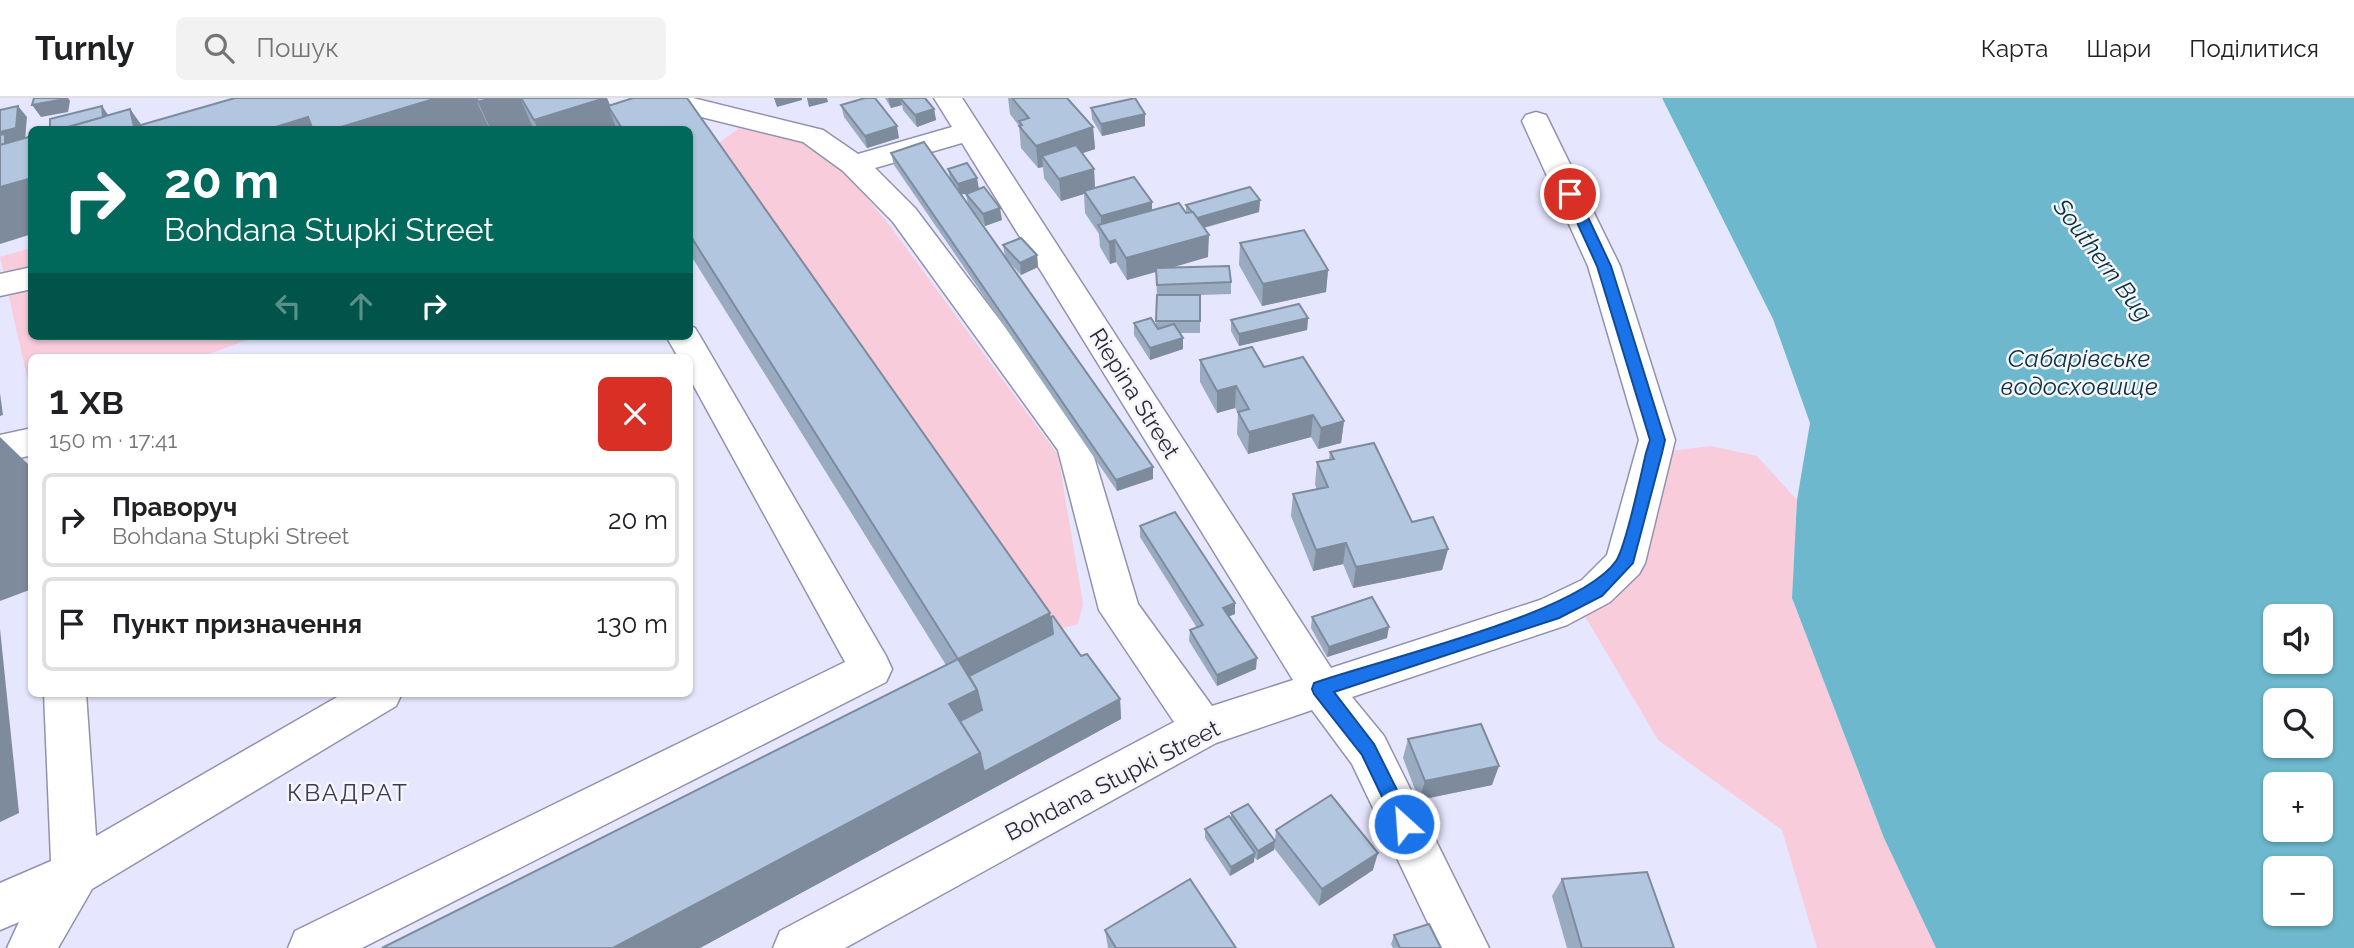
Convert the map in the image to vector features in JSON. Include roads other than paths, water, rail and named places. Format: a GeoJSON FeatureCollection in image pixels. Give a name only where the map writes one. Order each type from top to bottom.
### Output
{"type":"FeatureCollection","features":[{"type":"Feature","properties":{"kind":"street","name":"Riepina Street"},"geometry":{"type":"LineString","coordinates":[[948,98],[1321,689],[1368,750],[1465,948]]}},
{"type":"Feature","properties":{"kind":"street"},"geometry":{"type":"LineString","coordinates":[[695,108],[813,136],[854,165],[904,215],[1075,447],[1119,610],[1203,728]]}},
{"type":"Feature","properties":{"kind":"street","name":"Bohdana Stupki Street"},"geometry":{"type":"LineString","coordinates":[[797,948],[1203,728],[1553,613],[1596,591],[1625,563],[1657,440],[1604,266],[1536,121]]}},
{"type":"Feature","properties":{"kind":"street"},"geometry":{"type":"LineString","coordinates":[[854,165],[971,131]]}},
{"type":"Feature","properties":{"kind":"street"},"geometry":{"type":"LineString","coordinates":[[0,285],[28,279]]}},
{"type":"Feature","properties":{"kind":"street"},"geometry":{"type":"LineString","coordinates":[[312,948],[871,669],[693,355]]}},
{"type":"Feature","properties":{"kind":"street"},"geometry":{"type":"LineString","coordinates":[[0,449],[28,442]]}},
{"type":"Feature","properties":{"kind":"street"},"geometry":{"type":"LineString","coordinates":[[31,948],[75,873],[65,697]]}},
{"type":"Feature","properties":{"kind":"street"},"geometry":{"type":"LineString","coordinates":[[0,907],[75,873],[374,697]]}},
{"type":"Feature","properties":{"kind":"water","name":"Сабарівське водосховище"},"geometry":{"type":"Polygon","coordinates":[[[1662,98],[2354,98],[2354,948],[1936,948],[1884,838],[1792,598],[1797,500],[1810,423],[1773,319],[1662,98]]]}},
{"type":"Feature","properties":{"kind":"district","name":"КВАДРАТ"},"geometry":{"type":"Point","coordinates":[348,792]}},
{"type":"Feature","properties":{"kind":"water label","name":"Southern Bug"},"geometry":{"type":"Point","coordinates":[2103,260]}}]}
